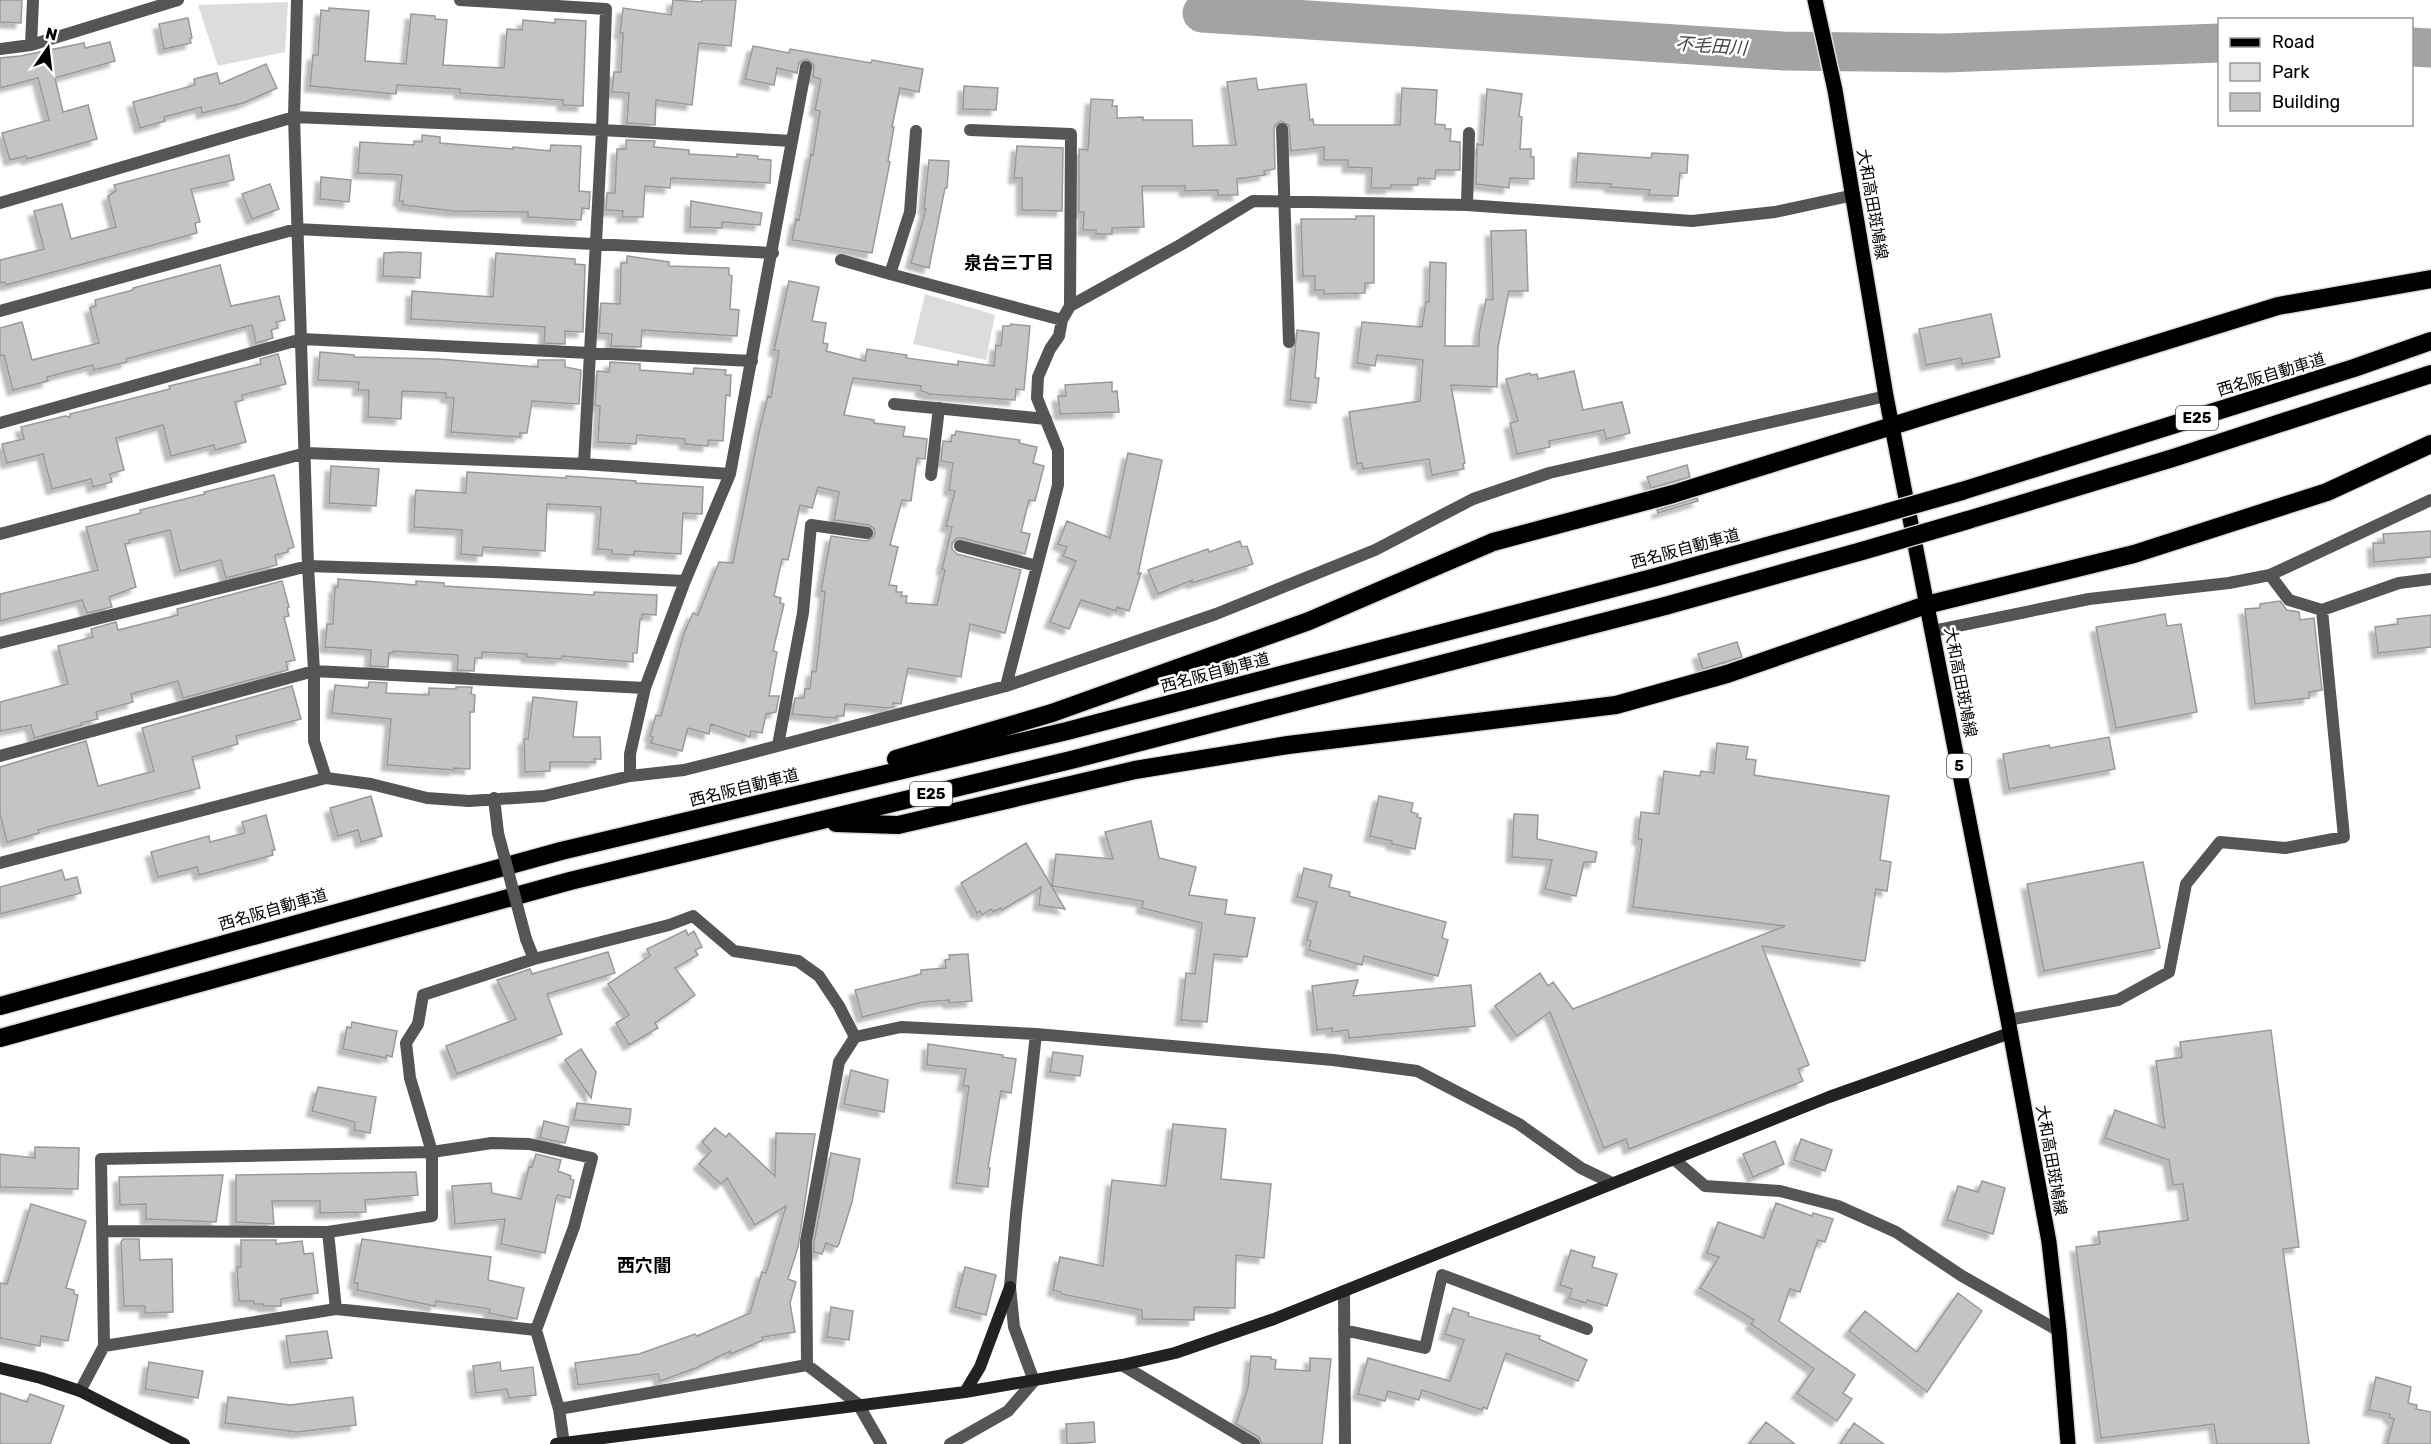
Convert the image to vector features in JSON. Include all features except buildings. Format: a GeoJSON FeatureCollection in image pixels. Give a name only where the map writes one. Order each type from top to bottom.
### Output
{"type":"FeatureCollection","features":[{"type":"Feature","properties":{"kind":"highway"},"geometry":{"type":"LineString","coordinates":[[801,793],[831,778],[1052,713],[1298,625],[1493,542],[1673,494],[2278,306],[2431,279]]}},
{"type":"Feature","properties":{"kind":"highway","name":"西名阪自動車道"},"geometry":{"type":"LineString","coordinates":[[0,1006],[561,851],[1067,731],[1644,580],[1962,491],[2343,372],[2431,341]]}},
{"type":"Feature","properties":{"kind":"highway","name":"E25"},"geometry":{"type":"LineString","coordinates":[[0,1038],[570,881],[1075,759],[1665,606],[1862,551],[2173,459],[2431,374]]}},
{"type":"Feature","properties":{"kind":"highway"},"geometry":{"type":"LineString","coordinates":[[811,822],[898,825],[1135,770],[1288,745],[1616,705],[1726,674],[1926,605],[2134,554],[2327,492],[2431,444]]}},
{"type":"Feature","properties":{"kind":"main road","name":"大和高田斑鳩線"},"geometry":{"type":"LineString","coordinates":[[1815,0],[1835,90],[1854,195],[1886,396],[2049,1242],[2068,1444]]}},
{"type":"Feature","properties":{"kind":"street"},"geometry":{"type":"LineString","coordinates":[[31,45],[33,0]]}},
{"type":"Feature","properties":{"kind":"street"},"geometry":{"type":"LineString","coordinates":[[0,49],[31,45],[178,0]]}},
{"type":"Feature","properties":{"kind":"street"},"geometry":{"type":"LineString","coordinates":[[297,0],[294,117],[308,566],[314,671],[314,741],[326,778]]}},
{"type":"Feature","properties":{"kind":"street"},"geometry":{"type":"LineString","coordinates":[[460,0],[606,9],[602,130],[584,465]]}},
{"type":"Feature","properties":{"kind":"street"},"geometry":{"type":"LineString","coordinates":[[630,776],[630,754],[645,688],[685,581],[730,474],[806,67]]}},
{"type":"Feature","properties":{"kind":"street"},"geometry":{"type":"LineString","coordinates":[[0,203],[294,117],[602,130],[792,141]]}},
{"type":"Feature","properties":{"kind":"street"},"geometry":{"type":"LineString","coordinates":[[1282,129],[1289,342]]}},
{"type":"Feature","properties":{"kind":"street"},"geometry":{"type":"LineString","coordinates":[[970,130],[1071,134],[1070,306],[1062,320],[1059,336],[1050,349],[1038,377],[1037,398],[1058,450],[1059,485],[1006,686]]}},
{"type":"Feature","properties":{"kind":"street"},"geometry":{"type":"LineString","coordinates":[[890,274],[910,212],[916,131]]}},
{"type":"Feature","properties":{"kind":"street"},"geometry":{"type":"LineString","coordinates":[[1467,205],[1469,133]]}},
{"type":"Feature","properties":{"kind":"street"},"geometry":{"type":"LineString","coordinates":[[1070,306],[1182,244],[1253,201],[1467,205],[1692,221],[1775,212],[1854,195]]}},
{"type":"Feature","properties":{"kind":"street"},"geometry":{"type":"LineString","coordinates":[[0,311],[297,229],[773,253]]}},
{"type":"Feature","properties":{"kind":"street"},"geometry":{"type":"LineString","coordinates":[[841,260],[1062,320]]}},
{"type":"Feature","properties":{"kind":"street"},"geometry":{"type":"LineString","coordinates":[[0,423],[302,339],[752,361]]}},
{"type":"Feature","properties":{"kind":"street"},"geometry":{"type":"LineString","coordinates":[[0,863],[326,778],[371,784],[427,798],[469,801],[544,796],[630,776],[684,770],[1006,686],[1216,614],[1296,584],[1375,550],[1473,499],[1549,473],[1886,396]]}},
{"type":"Feature","properties":{"kind":"street"},"geometry":{"type":"LineString","coordinates":[[894,404],[1046,419]]}},
{"type":"Feature","properties":{"kind":"street"},"geometry":{"type":"LineString","coordinates":[[931,475],[939,408]]}},
{"type":"Feature","properties":{"kind":"street"},"geometry":{"type":"LineString","coordinates":[[0,534],[306,453],[730,474]]}},
{"type":"Feature","properties":{"kind":"street"},"geometry":{"type":"LineString","coordinates":[[1933,631],[2090,599],[2229,583],[2270,575],[2431,500]]}},
{"type":"Feature","properties":{"kind":"street"},"geometry":{"type":"LineString","coordinates":[[778,745],[803,613],[810,525],[867,533]]}},
{"type":"Feature","properties":{"kind":"street"},"geometry":{"type":"LineString","coordinates":[[960,546],[1037,566]]}},
{"type":"Feature","properties":{"kind":"street"},"geometry":{"type":"LineString","coordinates":[[0,644],[308,566],[685,581]]}},
{"type":"Feature","properties":{"kind":"street"},"geometry":{"type":"LineString","coordinates":[[2270,575],[2289,600],[2322,610],[2399,583],[2431,579]]}},
{"type":"Feature","properties":{"kind":"street"},"geometry":{"type":"LineString","coordinates":[[80,1391],[104,1346],[101,1159],[432,1152],[492,1143],[529,1144],[592,1158],[574,1227],[536,1330],[558,1409],[561,1444],[965,1392],[1122,1365],[1217,1340],[2009,1027],[2118,1000],[2169,972],[2186,884],[2220,842],[2285,848],[2344,837],[2322,610]]}},
{"type":"Feature","properties":{"kind":"street"},"geometry":{"type":"LineString","coordinates":[[0,756],[314,671],[645,688]]}},
{"type":"Feature","properties":{"kind":"street"},"geometry":{"type":"LineString","coordinates":[[494,798],[498,833],[526,939],[534,959]]}},
{"type":"Feature","properties":{"kind":"street"},"geometry":{"type":"LineString","coordinates":[[103,1231],[328,1232],[432,1216],[432,1152],[410,1078],[406,1043],[418,1024],[423,995],[534,959],[669,925],[693,916],[734,951],[798,961],[819,976],[839,1005],[855,1037]]}},
{"type":"Feature","properties":{"kind":"street"},"geometry":{"type":"LineString","coordinates":[[807,1365],[806,1240],[839,1062],[855,1037],[901,1027],[1036,1034],[1333,1060],[1417,1071],[1520,1124],[1581,1168],[1612,1183]]}},
{"type":"Feature","properties":{"kind":"street"},"geometry":{"type":"LineString","coordinates":[[1034,1381],[1014,1327],[1010,1287],[1036,1034]]}},
{"type":"Feature","properties":{"kind":"street"},"geometry":{"type":"LineString","coordinates":[[1675,1160],[1705,1186],[1780,1191],[1838,1206],[1886,1227],[1962,1276],[2059,1331]]}},
{"type":"Feature","properties":{"kind":"street"},"geometry":{"type":"LineString","coordinates":[[328,1232],[336,1309]]}},
{"type":"Feature","properties":{"kind":"street"},"geometry":{"type":"LineString","coordinates":[[1344,1329],[1425,1348],[1442,1275],[1587,1329]]}},
{"type":"Feature","properties":{"kind":"street"},"geometry":{"type":"LineString","coordinates":[[965,1392],[980,1367],[1010,1287]]}},
{"type":"Feature","properties":{"kind":"street"},"geometry":{"type":"LineString","coordinates":[[1344,1291],[1345,1444]]}},
{"type":"Feature","properties":{"kind":"street"},"geometry":{"type":"LineString","coordinates":[[104,1346],[336,1309],[536,1330]]}},
{"type":"Feature","properties":{"kind":"street"},"geometry":{"type":"LineString","coordinates":[[558,1409],[807,1365],[858,1404],[881,1444]]}},
{"type":"Feature","properties":{"kind":"street"},"geometry":{"type":"LineString","coordinates":[[1122,1365],[1254,1444]]}},
{"type":"Feature","properties":{"kind":"street"},"geometry":{"type":"LineString","coordinates":[[0,1368],[80,1391],[184,1444]]}},
{"type":"Feature","properties":{"kind":"street"},"geometry":{"type":"LineString","coordinates":[[950,1444],[1008,1411],[1034,1381]]}},
{"type":"Feature","properties":{"kind":"green space"},"geometry":{"type":"Polygon","coordinates":[[[288,2],[285,52],[218,66],[198,5],[288,2]]]}},
{"type":"Feature","properties":{"kind":"green space"},"geometry":{"type":"Polygon","coordinates":[[[925,294],[995,315],[986,360],[913,344],[925,294]]]}},
{"type":"Feature","properties":{"kind":"waterway","name":"不毛田川"},"geometry":{"type":"LineString","coordinates":[[1202,13],[1783,51],[1945,53],[2218,43]]}},
{"type":"Feature","properties":{"kind":"waterway","name":"不毛田川"},"geometry":{"type":"LineString","coordinates":[[2413,47],[2431,48]]}},
{"type":"Feature","properties":{"kind":"district","name":"泉台三丁目"},"geometry":{"type":"Point","coordinates":[1009,263]}},
{"type":"Feature","properties":{"kind":"district","name":"西穴闇"},"geometry":{"type":"Point","coordinates":[644,1266]}}]}
